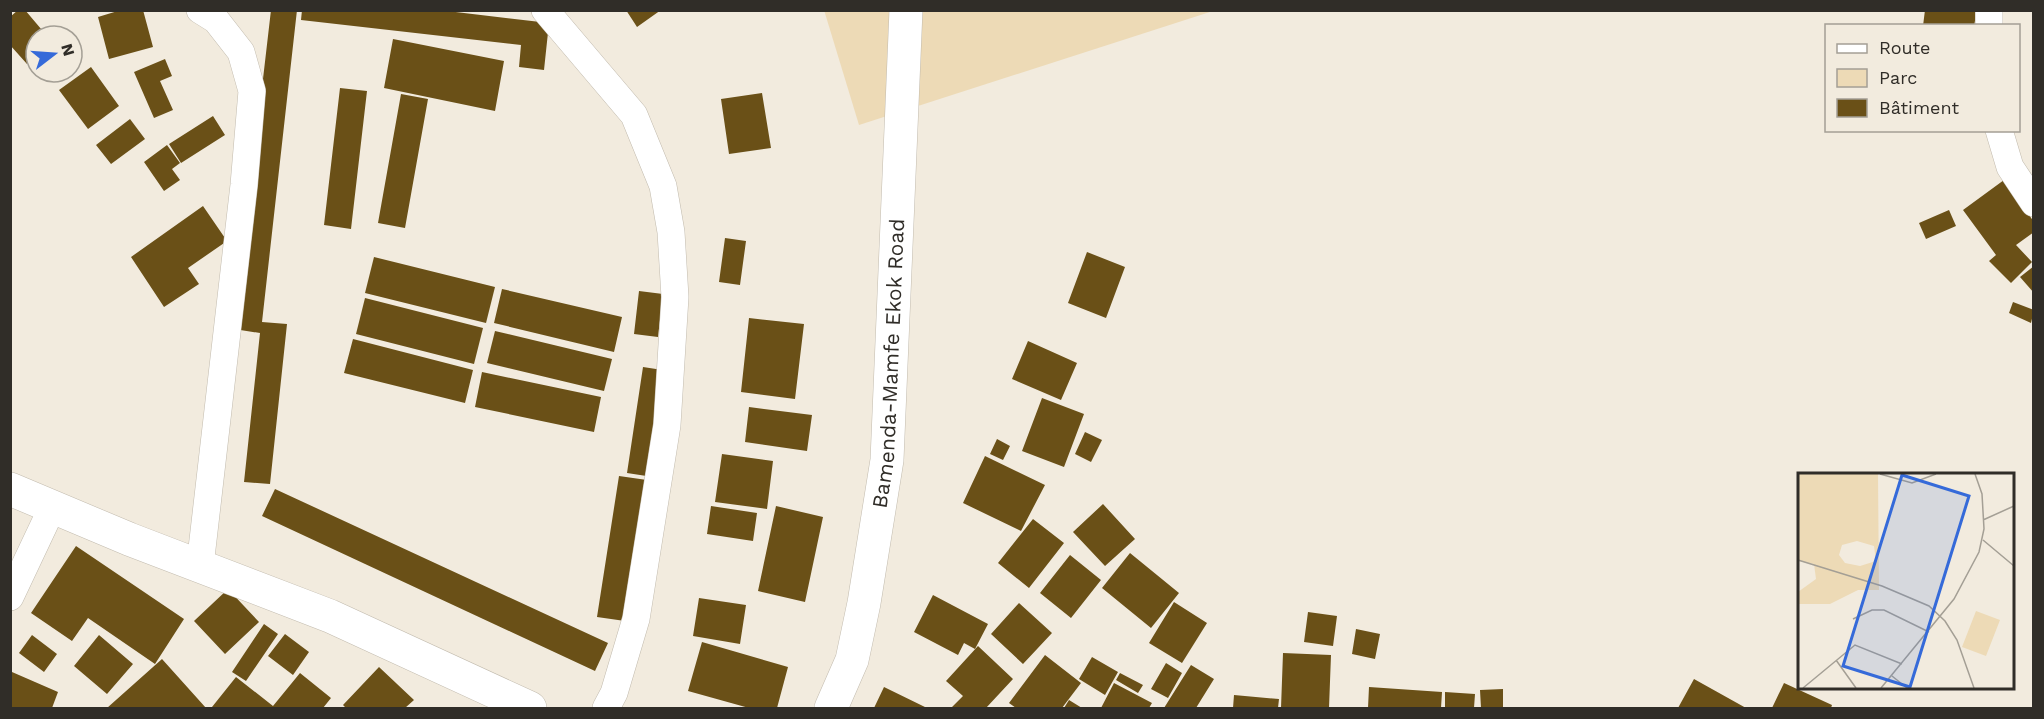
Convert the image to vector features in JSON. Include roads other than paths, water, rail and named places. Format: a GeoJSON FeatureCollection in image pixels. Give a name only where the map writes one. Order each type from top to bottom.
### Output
{"type":"FeatureCollection","features":[{"type":"Feature","properties":{"kind":"main road","name":"Bamenda-Mamfe Ekok Road"},"geometry":{"type":"LineString","coordinates":[[831,708],[852,660],[864,603],[887,460],[906,10]]}},
{"type":"Feature","properties":{"kind":"main road"},"geometry":{"type":"LineString","coordinates":[[10,489],[330,616],[530,708]]}},
{"type":"Feature","properties":{"kind":"street"},"geometry":{"type":"LineString","coordinates":[[200,10],[216,20],[241,52],[252,91],[244,185],[200,566]]}},
{"type":"Feature","properties":{"kind":"street"},"geometry":{"type":"LineString","coordinates":[[545,10],[634,115],[663,186],[671,232],[675,297],[667,424],[636,619],[614,693],[606,708]]}},
{"type":"Feature","properties":{"kind":"street"},"geometry":{"type":"LineString","coordinates":[[2000,132],[2010,167],[2034,203]]}},
{"type":"Feature","properties":{"kind":"street"},"geometry":{"type":"LineString","coordinates":[[10,597],[53,506]]}}]}
